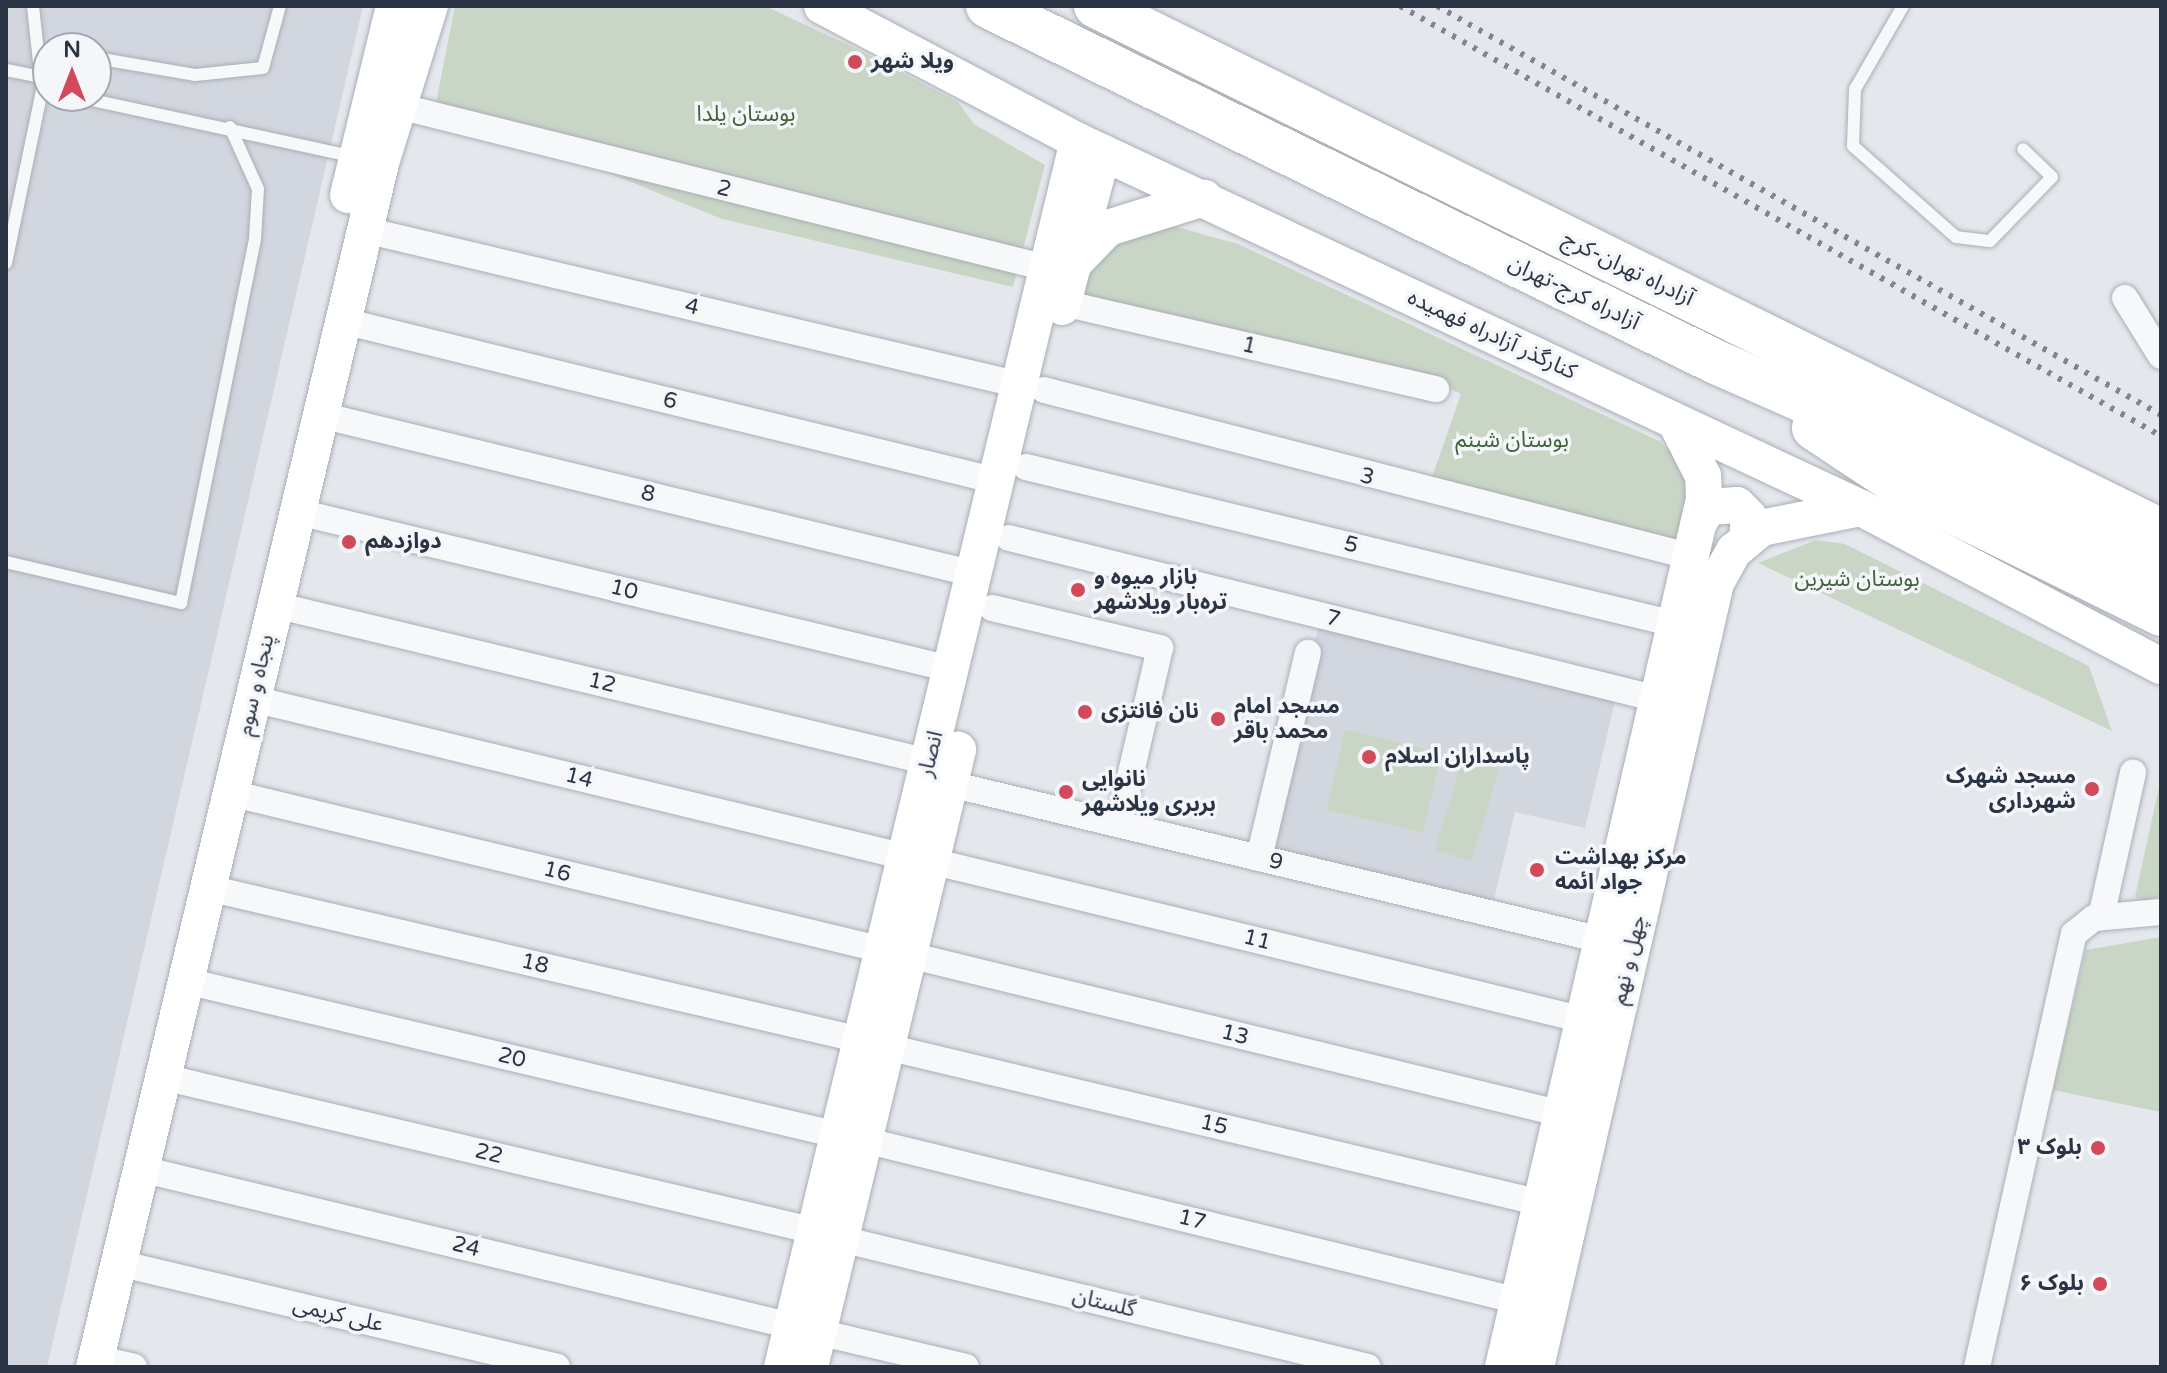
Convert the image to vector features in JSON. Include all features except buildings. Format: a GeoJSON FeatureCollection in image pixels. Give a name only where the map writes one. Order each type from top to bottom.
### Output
{"type":"FeatureCollection","features":[{"type":"Feature","properties":{"kind":"highway","name":"آزادراه کرج-تهران"},"geometry":{"type":"LineString","coordinates":[[988,6],[1716,362],[1975,476],[2161,576]]}},
{"type":"Feature","properties":{"kind":"highway","name":"آزادراه تهران-کرج"},"geometry":{"type":"LineString","coordinates":[[1096,6],[2161,531]]}},
{"type":"Feature","properties":{"kind":"highway"},"geometry":{"type":"LineString","coordinates":[[1716,362],[1903,487],[2161,614]]}},
{"type":"Feature","properties":{"kind":"street","name":"پنجاه و سوم"},"geometry":{"type":"LineString","coordinates":[[86,1364],[369,160],[394,6]]}},
{"type":"Feature","properties":{"kind":"street","name":"پنجاه و سوم"},"geometry":{"type":"LineString","coordinates":[[86,1364],[118,1263],[365,230],[369,160],[402,107],[430,6]]}},
{"type":"Feature","properties":{"kind":"street","name":"کنارگذر آزادراه فهمیده"},"geometry":{"type":"LineString","coordinates":[[822,6],[1090,146],[1861,508],[2161,666]]}},
{"type":"Feature","properties":{"kind":"street","name":"2"},"geometry":{"type":"LineString","coordinates":[[402,107],[1060,266]]}},
{"type":"Feature","properties":{"kind":"street","name":"انصار"},"geometry":{"type":"LineString","coordinates":[[939,773],[951,669],[974,574],[1011,474],[1090,146]]}},
{"type":"Feature","properties":{"kind":"street"},"geometry":{"type":"LineString","coordinates":[[1060,266],[1108,228],[1204,198]]}},
{"type":"Feature","properties":{"kind":"street","name":"4"},"geometry":{"type":"LineString","coordinates":[[365,230],[1032,388]]}},
{"type":"Feature","properties":{"kind":"street","name":"انصار"},"geometry":{"type":"LineString","coordinates":[[1032,388],[1063,303],[1060,266]]}},
{"type":"Feature","properties":{"kind":"street"},"geometry":{"type":"LineString","coordinates":[[2125,298],[2161,356]]}},
{"type":"Feature","properties":{"kind":"street","name":"1"},"geometry":{"type":"LineString","coordinates":[[1063,303],[1436,389]]}},
{"type":"Feature","properties":{"kind":"street","name":"6"},"geometry":{"type":"LineString","coordinates":[[343,321],[1011,474]]}},
{"type":"Feature","properties":{"kind":"street","name":"3"},"geometry":{"type":"LineString","coordinates":[[1032,388],[1695,541]]}},
{"type":"Feature","properties":{"kind":"street","name":"8"},"geometry":{"type":"LineString","coordinates":[[321,415],[974,574]]}},
{"type":"Feature","properties":{"kind":"street","name":"چهل و نهم"},"geometry":{"type":"LineString","coordinates":[[1503,1367],[1695,541],[1703,476],[1676,423]]}},
{"type":"Feature","properties":{"kind":"street","name":"انصار"},"geometry":{"type":"LineString","coordinates":[[782,1367],[805,1329],[939,773],[992,608],[1009,538],[1011,474]]}},
{"type":"Feature","properties":{"kind":"street","name":"5"},"geometry":{"type":"LineString","coordinates":[[1011,474],[1675,624]]}},
{"type":"Feature","properties":{"kind":"street"},"geometry":{"type":"LineString","coordinates":[[1695,541],[1708,507],[1737,505],[1749,517],[1747,539]]}},
{"type":"Feature","properties":{"kind":"street","name":"چهل و نهم"},"geometry":{"type":"LineString","coordinates":[[1536,1367],[1716,583],[1747,539],[1796,515],[1861,508]]}},
{"type":"Feature","properties":{"kind":"street","name":"10"},"geometry":{"type":"LineString","coordinates":[[298,512],[951,669]]}},
{"type":"Feature","properties":{"kind":"street","name":"7"},"geometry":{"type":"LineString","coordinates":[[1009,538],[1658,699]]}},
{"type":"Feature","properties":{"kind":"street","name":"12"},"geometry":{"type":"LineString","coordinates":[[275,605],[939,773]]}},
{"type":"Feature","properties":{"kind":"street"},"geometry":{"type":"LineString","coordinates":[[992,608],[1160,648],[1119,824]]}},
{"type":"Feature","properties":{"kind":"street"},"geometry":{"type":"LineString","coordinates":[[1259,858],[1308,653]]}},
{"type":"Feature","properties":{"kind":"street","name":"14"},"geometry":{"type":"LineString","coordinates":[[253,699],[919,859]]}},
{"type":"Feature","properties":{"kind":"street","name":"9"},"geometry":{"type":"LineString","coordinates":[[939,773],[1119,824],[1602,940]]}},
{"type":"Feature","properties":{"kind":"street"},"geometry":{"type":"LineString","coordinates":[[2101,917],[2133,773]]}},
{"type":"Feature","properties":{"kind":"street","name":"16"},"geometry":{"type":"LineString","coordinates":[[230,793],[896,953]]}},
{"type":"Feature","properties":{"kind":"street","name":"11"},"geometry":{"type":"LineString","coordinates":[[919,859],[1584,1020]]}},
{"type":"Feature","properties":{"kind":"street","name":"18"},"geometry":{"type":"LineString","coordinates":[[208,888],[874,1044]]}},
{"type":"Feature","properties":{"kind":"street"},"geometry":{"type":"LineString","coordinates":[[1977,1367],[2074,934],[2101,917],[2161,912]]}},
{"type":"Feature","properties":{"kind":"street","name":"13"},"geometry":{"type":"LineString","coordinates":[[896,953],[1562,1114]]}},
{"type":"Feature","properties":{"kind":"street","name":"20"},"geometry":{"type":"LineString","coordinates":[[186,981],[851,1138]]}},
{"type":"Feature","properties":{"kind":"street","name":"15"},"geometry":{"type":"LineString","coordinates":[[874,1044],[1541,1203]]}},
{"type":"Feature","properties":{"kind":"street","name":"22"},"geometry":{"type":"LineString","coordinates":[[163,1077],[828,1235]]}},
{"type":"Feature","properties":{"kind":"street","name":"17"},"geometry":{"type":"LineString","coordinates":[[851,1138],[1519,1301]]}},
{"type":"Feature","properties":{"kind":"street","name":"24"},"geometry":{"type":"LineString","coordinates":[[141,1169],[966,1367]]}},
{"type":"Feature","properties":{"kind":"street","name":"گلستان"},"geometry":{"type":"LineString","coordinates":[[828,1235],[1368,1367]]}},
{"type":"Feature","properties":{"kind":"street","name":"علی کریمی"},"geometry":{"type":"LineString","coordinates":[[118,1263],[557,1367]]}},
{"type":"Feature","properties":{"kind":"street","name":"انصار"},"geometry":{"type":"LineString","coordinates":[[805,1329],[810,1367]]}},
{"type":"Feature","properties":{"kind":"street"},"geometry":{"type":"LineString","coordinates":[[86,1364],[134,1367]]}},
{"type":"Feature","properties":{"kind":"lane"},"geometry":{"type":"LineString","coordinates":[[33,6],[40,32]]}},
{"type":"Feature","properties":{"kind":"lane"},"geometry":{"type":"LineString","coordinates":[[273,6],[273,35]]}},
{"type":"Feature","properties":{"kind":"lane"},"geometry":{"type":"LineString","coordinates":[[112,61],[195,75],[242,74],[263,68],[280,6]]}},
{"type":"Feature","properties":{"kind":"lane"},"geometry":{"type":"LineString","coordinates":[[1903,6],[1855,89],[1853,146],[1956,237],[1990,241],[2052,177],[2023,149]]}},
{"type":"Feature","properties":{"kind":"lane"},"geometry":{"type":"LineString","coordinates":[[6,70],[32,81]]}},
{"type":"Feature","properties":{"kind":"lane"},"geometry":{"type":"LineString","coordinates":[[112,104],[230,127],[369,160]]}},
{"type":"Feature","properties":{"kind":"lane"},"geometry":{"type":"LineString","coordinates":[[6,263],[38,112]]}},
{"type":"Feature","properties":{"kind":"lane"},"geometry":{"type":"LineString","coordinates":[[6,562],[181,603],[255,239],[258,189],[230,127]]}},
{"type":"Feature","properties":{"kind":"shaded area"},"geometry":{"type":"Polygon","coordinates":[[[6,6],[363,6],[47,1367],[6,1367],[6,6]]]}},
{"type":"Feature","properties":{"kind":"shaded area"},"geometry":{"type":"Polygon","coordinates":[[[1321,616],[1618,689],[1585,828],[1515,812],[1491,912],[1263,859],[1321,616]]]}},
{"type":"Feature","properties":{"kind":"green space","name":"بوستان یلدا"},"geometry":{"type":"Polygon","coordinates":[[[455,6],[765,6],[855,48],[958,102],[974,124],[1045,165],[1013,287],[722,219],[436,103],[455,6]]]}},
{"type":"Feature","properties":{"kind":"green space","name":"بوستان شبنم"},"geometry":{"type":"Polygon","coordinates":[[[1166,224],[1238,244],[1659,441],[1686,466],[1687,545],[1429,486],[1461,394],[1429,379],[1072,298],[1098,248],[1166,224]]]}},
{"type":"Feature","properties":{"kind":"green space","name":"بوستان شیرین"},"geometry":{"type":"Polygon","coordinates":[[[1816,540],[1845,544],[2089,666],[2112,731],[1758,563],[1816,540]]]}},
{"type":"Feature","properties":{"kind":"green space"},"geometry":{"type":"Polygon","coordinates":[[[1345,730],[1441,752],[1423,832],[1327,810],[1345,730]]]}},
{"type":"Feature","properties":{"kind":"green space"},"geometry":{"type":"Polygon","coordinates":[[[1463,758],[1499,769],[1471,861],[1435,850],[1463,758]]]}},
{"type":"Feature","properties":{"kind":"green space"},"geometry":{"type":"Polygon","coordinates":[[[2161,778],[2161,896],[2143,900],[2135,897],[2161,778]]]}},
{"type":"Feature","properties":{"kind":"green space"},"geometry":{"type":"Polygon","coordinates":[[[2161,937],[2161,1112],[2053,1090],[2086,950],[2161,937]]]}},
{"type":"Feature","properties":{"kind":"railway"},"geometry":{"type":"LineString","coordinates":[[1400,6],[2161,436]]}},
{"type":"Feature","properties":{"kind":"railway"},"geometry":{"type":"LineString","coordinates":[[1437,6],[2161,415]]}},
{"type":"Feature","properties":{"kind":"place","name":"ویلا شهر"},"geometry":{"type":"Point","coordinates":[855,62]}},
{"type":"Feature","properties":{"kind":"place","name":"دوازدهم"},"geometry":{"type":"Point","coordinates":[349,542]}},
{"type":"Feature","properties":{"kind":"place","name":"بازار میوه و تره‌بار ویلاشهر"},"geometry":{"type":"Point","coordinates":[1078,590]}},
{"type":"Feature","properties":{"kind":"place","name":"نان فانتزی"},"geometry":{"type":"Point","coordinates":[1085,712]}},
{"type":"Feature","properties":{"kind":"place","name":"مسجد امام محمد باقر"},"geometry":{"type":"Point","coordinates":[1218,719]}},
{"type":"Feature","properties":{"kind":"place","name":"پاسداران اسلام"},"geometry":{"type":"Point","coordinates":[1369,757]}},
{"type":"Feature","properties":{"kind":"place","name":"مسجد شهرک شهرداری"},"geometry":{"type":"Point","coordinates":[2092,789]}},
{"type":"Feature","properties":{"kind":"place","name":"نانوایی بربری ویلاشهر"},"geometry":{"type":"Point","coordinates":[1066,792]}},
{"type":"Feature","properties":{"kind":"place","name":"مرکز بهداشت جواد ائمه"},"geometry":{"type":"Point","coordinates":[1537,870]}},
{"type":"Feature","properties":{"kind":"place","name":"بلوک ۳"},"geometry":{"type":"Point","coordinates":[2098,1148]}},
{"type":"Feature","properties":{"kind":"place","name":"بلوک ۶"},"geometry":{"type":"Point","coordinates":[2100,1284]}}]}
